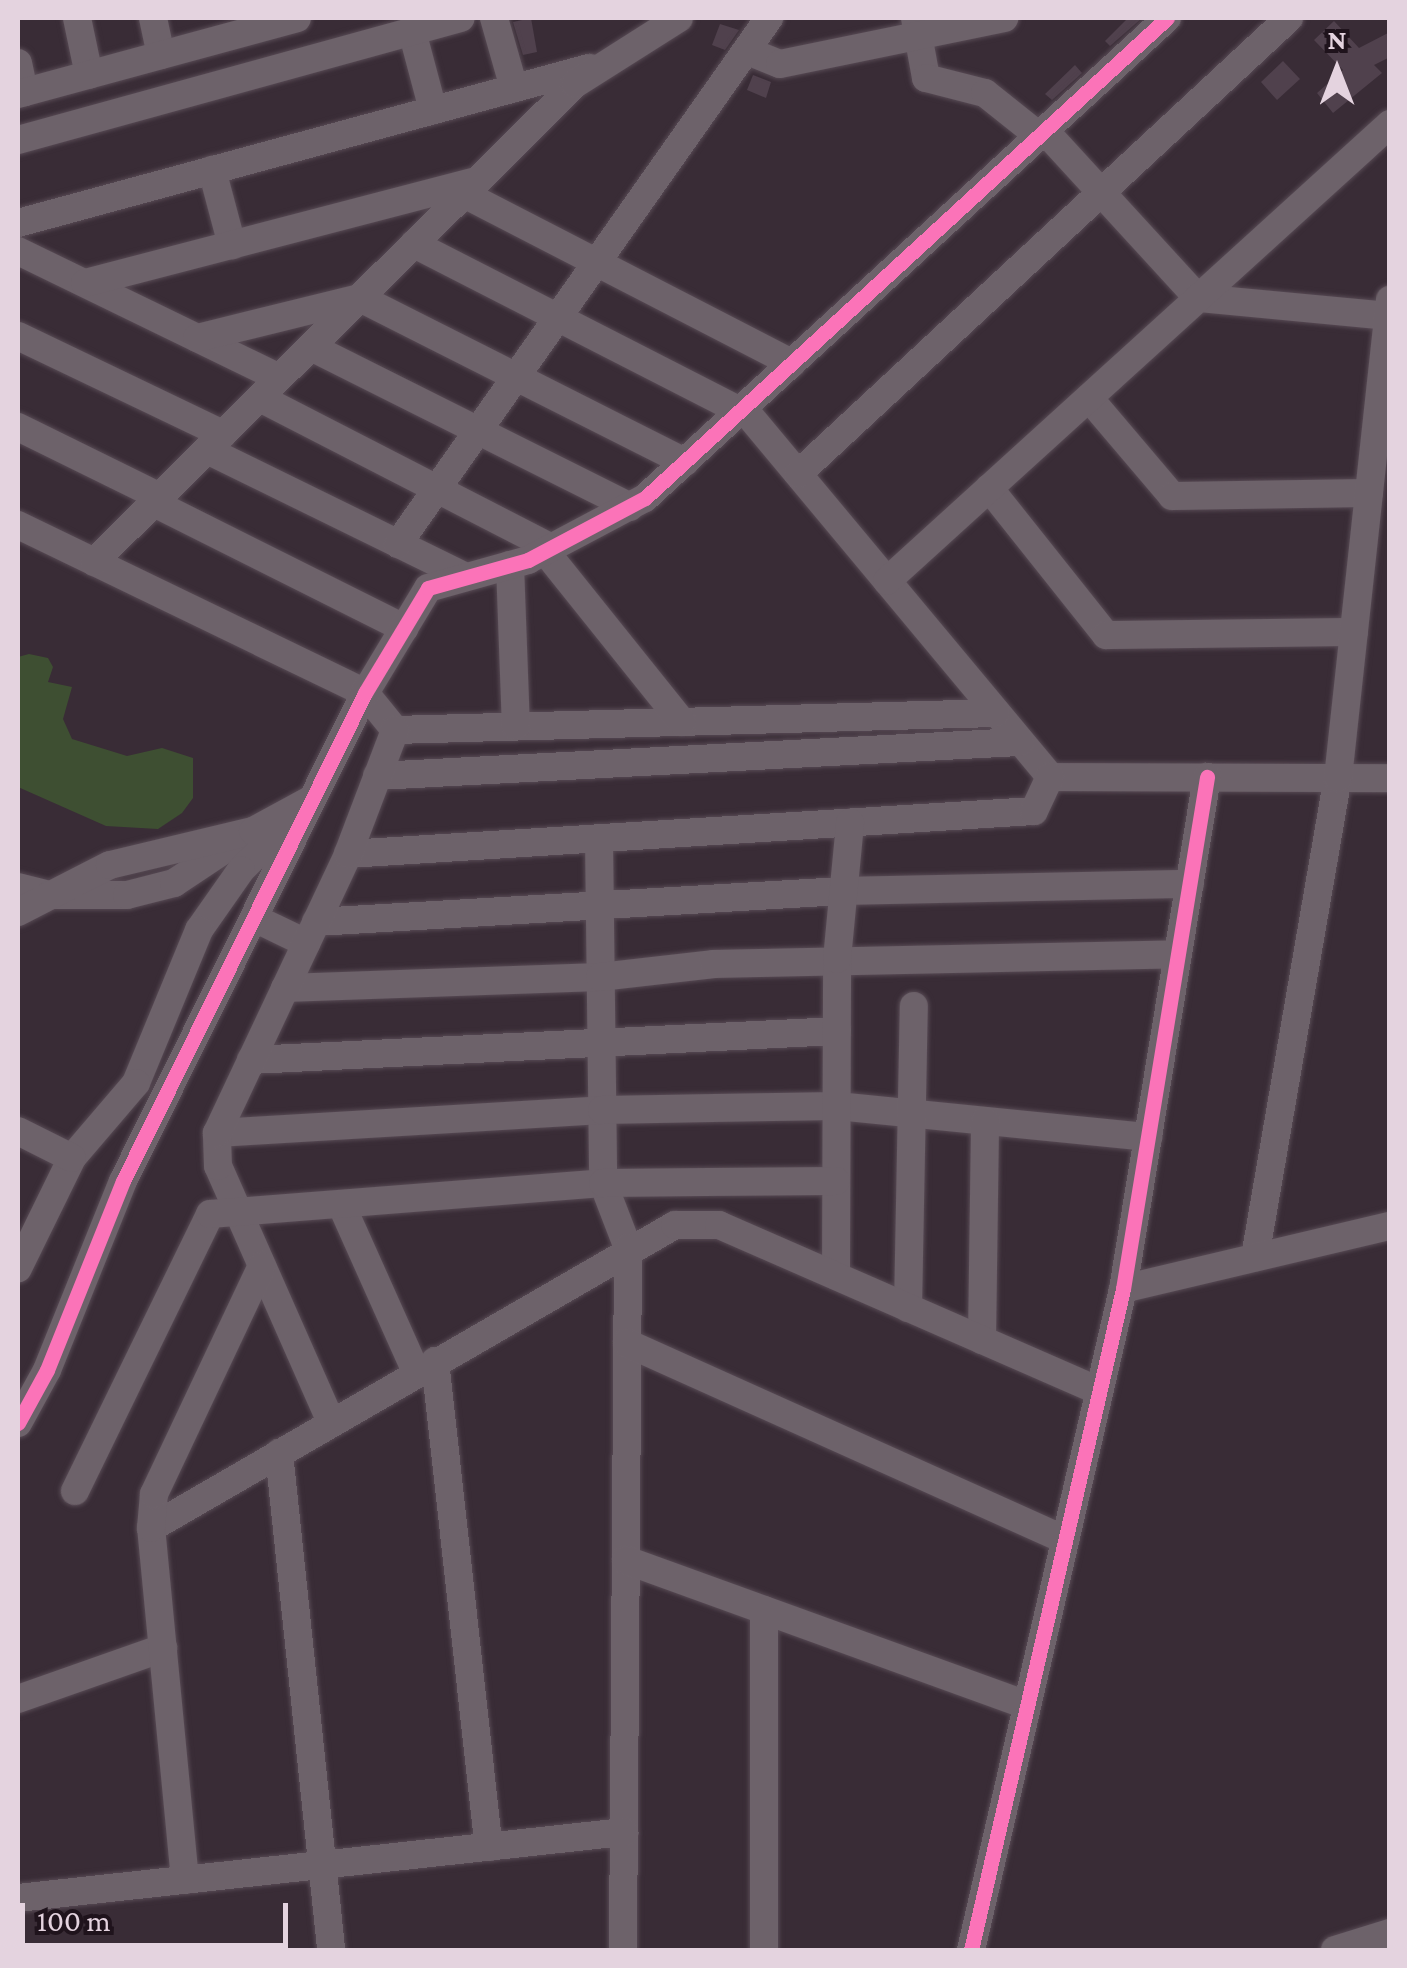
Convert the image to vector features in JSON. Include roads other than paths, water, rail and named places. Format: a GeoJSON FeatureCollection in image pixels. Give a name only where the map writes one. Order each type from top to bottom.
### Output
{"type":"FeatureCollection","features":[{"type":"Feature","properties":{"kind":"street"},"geometry":{"type":"LineString","coordinates":[[77,18],[89,74]]}},
{"type":"Feature","properties":{"kind":"street"},"geometry":{"type":"LineString","coordinates":[[153,18],[160,55]]}},
{"type":"Feature","properties":{"kind":"street"},"geometry":{"type":"LineString","coordinates":[[18,62],[21,93],[160,55],[233,26],[297,18]]}},
{"type":"Feature","properties":{"kind":"street"},"geometry":{"type":"LineString","coordinates":[[18,140],[460,18]]}},
{"type":"Feature","properties":{"kind":"street"},"geometry":{"type":"LineString","coordinates":[[494,18],[514,88]]}},
{"type":"Feature","properties":{"kind":"street"},"geometry":{"type":"LineString","coordinates":[[94,562],[575,84],[679,18]]}},
{"type":"Feature","properties":{"kind":"street"},"geometry":{"type":"LineString","coordinates":[[398,544],[750,52],[768,18]]}},
{"type":"Feature","properties":{"kind":"street"},"geometry":{"type":"LineString","coordinates":[[750,52],[780,64],[917,27],[1004,18]]}},
{"type":"Feature","properties":{"kind":"street"},"geometry":{"type":"LineString","coordinates":[[18,1423],[47,1370],[124,1181],[365,693],[428,588],[548,550],[630,507],[685,462],[1167,18]]}},
{"type":"Feature","properties":{"kind":"street"},"geometry":{"type":"LineString","coordinates":[[798,474],[1288,18]]}},
{"type":"Feature","properties":{"kind":"street"},"geometry":{"type":"LineString","coordinates":[[233,26],[246,76]]}},
{"type":"Feature","properties":{"kind":"street"},"geometry":{"type":"LineString","coordinates":[[917,27],[926,78],[985,93],[1042,133],[1198,298],[1389,308],[1338,778],[1255,1257]]}},
{"type":"Feature","properties":{"kind":"street"},"geometry":{"type":"LineString","coordinates":[[412,31],[432,110]]}},
{"type":"Feature","properties":{"kind":"street"},"geometry":{"type":"LineString","coordinates":[[18,223],[609,62]]}},
{"type":"Feature","properties":{"kind":"street"},"geometry":{"type":"LineString","coordinates":[[887,581],[1390,124]]}},
{"type":"Feature","properties":{"kind":"street"},"geometry":{"type":"LineString","coordinates":[[212,170],[232,245]]}},
{"type":"Feature","properties":{"kind":"street"},"geometry":{"type":"LineString","coordinates":[[84,283],[471,187],[599,263],[792,363]]}},
{"type":"Feature","properties":{"kind":"street"},"geometry":{"type":"LineString","coordinates":[[414,244],[742,410],[1050,778]]}},
{"type":"Feature","properties":{"kind":"street"},"geometry":{"type":"LineString","coordinates":[[18,251],[198,338],[270,388],[548,550],[682,722]]}},
{"type":"Feature","properties":{"kind":"street"},"geometry":{"type":"LineString","coordinates":[[198,338],[360,298],[685,462]]}},
{"type":"Feature","properties":{"kind":"street"},"geometry":{"type":"LineString","coordinates":[[18,336],[466,578]]}},
{"type":"Feature","properties":{"kind":"street"},"geometry":{"type":"LineString","coordinates":[[311,347],[630,507]]}},
{"type":"Feature","properties":{"kind":"street"},"geometry":{"type":"LineString","coordinates":[[1088,398],[1172,496],[1369,493]]}},
{"type":"Feature","properties":{"kind":"street"},"geometry":{"type":"LineString","coordinates":[[18,427],[404,628]]}},
{"type":"Feature","properties":{"kind":"street"},"geometry":{"type":"LineString","coordinates":[[989,488],[1106,635],[1354,632]]}},
{"type":"Feature","properties":{"kind":"street"},"geometry":{"type":"LineString","coordinates":[[18,525],[365,693],[394,730]]}},
{"type":"Feature","properties":{"kind":"street"},"geometry":{"type":"LineString","coordinates":[[510,565],[516,726]]}},
{"type":"Feature","properties":{"kind":"street"},"geometry":{"type":"LineString","coordinates":[[394,730],[996,713]]}},
{"type":"Feature","properties":{"kind":"street"},"geometry":{"type":"LineString","coordinates":[[331,1422],[218,1166],[217,1133],[348,854],[394,730]]}},
{"type":"Feature","properties":{"kind":"street"},"geometry":{"type":"LineString","coordinates":[[377,776],[1020,742]]}},
{"type":"Feature","properties":{"kind":"street"},"geometry":{"type":"LineString","coordinates":[[1050,778],[1390,778]]}},
{"type":"Feature","properties":{"kind":"street"},"geometry":{"type":"LineString","coordinates":[[348,854],[1034,811],[1050,778]]}},
{"type":"Feature","properties":{"kind":"street"},"geometry":{"type":"LineString","coordinates":[[971,1950],[1123,1288],[1208,778]]}},
{"type":"Feature","properties":{"kind":"street"},"geometry":{"type":"LineString","coordinates":[[18,887],[49,896],[127,895],[174,883],[312,799]]}},
{"type":"Feature","properties":{"kind":"street"},"geometry":{"type":"LineString","coordinates":[[18,1268],[72,1158],[136,1083],[200,930],[241,870],[312,799]]}},
{"type":"Feature","properties":{"kind":"street"},"geometry":{"type":"LineString","coordinates":[[836,1276],[837,960],[850,822]]}},
{"type":"Feature","properties":{"kind":"street"},"geometry":{"type":"LineString","coordinates":[[599,838],[603,1183],[628,1248],[623,1950]]}},
{"type":"Feature","properties":{"kind":"street"},"geometry":{"type":"LineString","coordinates":[[254,918],[311,933],[600,907],[843,891],[1190,884]]}},
{"type":"Feature","properties":{"kind":"street"},"geometry":{"type":"LineString","coordinates":[[18,912],[49,896]]}},
{"type":"Feature","properties":{"kind":"street"},"geometry":{"type":"LineString","coordinates":[[285,988],[600,977],[837,960],[1178,954]]}},
{"type":"Feature","properties":{"kind":"street"},"geometry":{"type":"LineString","coordinates":[[908,1308],[914,1006]]}},
{"type":"Feature","properties":{"kind":"street"},"geometry":{"type":"LineString","coordinates":[[251,1060],[837,1031]]}},
{"type":"Feature","properties":{"kind":"street"},"geometry":{"type":"LineString","coordinates":[[217,1133],[602,1110],[837,1106],[1148,1137]]}},
{"type":"Feature","properties":{"kind":"street"},"geometry":{"type":"LineString","coordinates":[[982,1340],[986,1121]]}},
{"type":"Feature","properties":{"kind":"street"},"geometry":{"type":"LineString","coordinates":[[18,1130],[72,1158]]}},
{"type":"Feature","properties":{"kind":"street"},"geometry":{"type":"LineString","coordinates":[[75,1490],[210,1214],[603,1183],[836,1180]]}},
{"type":"Feature","properties":{"kind":"street"},"geometry":{"type":"LineString","coordinates":[[341,1204],[426,1367],[489,1847]]}},
{"type":"Feature","properties":{"kind":"street"},"geometry":{"type":"LineString","coordinates":[[1123,1288],[1388,1220]]}},
{"type":"Feature","properties":{"kind":"street"},"geometry":{"type":"LineString","coordinates":[[151,1528],[628,1248],[676,1224],[698,1222],[836,1276],[1099,1391]]}},
{"type":"Feature","properties":{"kind":"street"},"geometry":{"type":"LineString","coordinates":[[185,1880],[151,1528],[154,1494],[262,1266]]}},
{"type":"Feature","properties":{"kind":"street"},"geometry":{"type":"LineString","coordinates":[[627,1342],[1065,1540]]}},
{"type":"Feature","properties":{"kind":"street"},"geometry":{"type":"LineString","coordinates":[[278,1453],[331,1950]]}},
{"type":"Feature","properties":{"kind":"street"},"geometry":{"type":"LineString","coordinates":[[626,1560],[1027,1705]]}},
{"type":"Feature","properties":{"kind":"street"},"geometry":{"type":"LineString","coordinates":[[764,1610],[764,1950]]}},
{"type":"Feature","properties":{"kind":"street"},"geometry":{"type":"LineString","coordinates":[[18,1699],[162,1648]]}},
{"type":"Feature","properties":{"kind":"street"},"geometry":{"type":"LineString","coordinates":[[18,1898],[624,1832]]}},
{"type":"Feature","properties":{"kind":"street"},"geometry":{"type":"LineString","coordinates":[[1334,1950],[1390,1933]]}}]}
